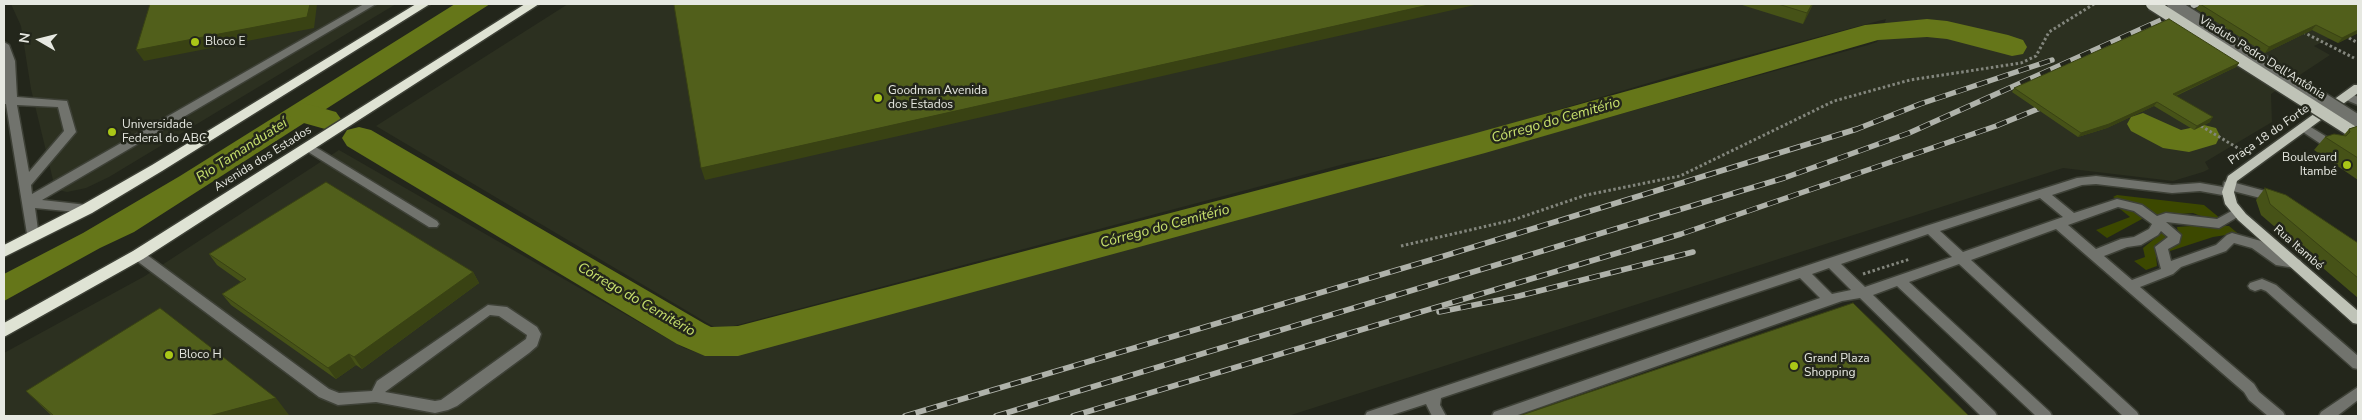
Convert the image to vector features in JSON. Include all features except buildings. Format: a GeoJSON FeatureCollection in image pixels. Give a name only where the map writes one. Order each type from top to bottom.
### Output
{"type":"FeatureCollection","features":[{"type":"Feature","properties":{"kind":"highway"},"geometry":{"type":"LineString","coordinates":[[4,252],[87,209],[424,4]]}},
{"type":"Feature","properties":{"kind":"highway","name":"Avenida dos Estados"},"geometry":{"type":"LineString","coordinates":[[4,330],[138,255],[532,4]]}},
{"type":"Feature","properties":{"kind":"main road","name":"Viaduto Pedro Dell'Antônia"},"geometry":{"type":"LineString","coordinates":[[2152,4],[2358,135]]}},
{"type":"Feature","properties":{"kind":"main road","name":"Praça 18 do Forte"},"geometry":{"type":"LineString","coordinates":[[2228,188],[2232,179],[2258,160],[2304,127],[2353,98],[2358,88]]}},
{"type":"Feature","properties":{"kind":"main road","name":"Rua Itambé"},"geometry":{"type":"LineString","coordinates":[[2228,188],[2237,212],[2358,319]]}},
{"type":"Feature","properties":{"kind":"street"},"geometry":{"type":"LineString","coordinates":[[27,203],[371,4]]}},
{"type":"Feature","properties":{"kind":"street","name":"Viaduto Pedro Dell'Antônia"},"geometry":{"type":"LineString","coordinates":[[2173,4],[2358,121]]}},
{"type":"Feature","properties":{"kind":"street"},"geometry":{"type":"LineString","coordinates":[[4,45],[9,61],[8,100],[25,184],[33,237]]}},
{"type":"Feature","properties":{"kind":"street"},"geometry":{"type":"LineString","coordinates":[[8,100],[63,104],[70,132],[25,184]]}},
{"type":"Feature","properties":{"kind":"street"},"geometry":{"type":"LineString","coordinates":[[2304,127],[2331,145]]}},
{"type":"Feature","properties":{"kind":"street"},"geometry":{"type":"LineString","coordinates":[[309,147],[433,224]]}},
{"type":"Feature","properties":{"kind":"street"},"geometry":{"type":"LineString","coordinates":[[1372,416],[1834,264],[1930,229],[2090,180],[2172,189],[2228,188],[2278,198]]}},
{"type":"Feature","properties":{"kind":"street"},"geometry":{"type":"LineString","coordinates":[[2044,195],[2073,218]]}},
{"type":"Feature","properties":{"kind":"street"},"geometry":{"type":"LineString","coordinates":[[27,203],[87,209]]}},
{"type":"Feature","properties":{"kind":"street"},"geometry":{"type":"LineString","coordinates":[[1499,416],[1828,300],[1864,293],[2073,218],[2122,203],[2138,208],[2175,235],[2174,240],[2161,247],[2168,271]]}},
{"type":"Feature","properties":{"kind":"street"},"geometry":{"type":"LineString","coordinates":[[2094,255],[2126,242],[2136,242],[2154,232],[2161,219],[2166,217],[2221,224],[2237,212]]}},
{"type":"Feature","properties":{"kind":"street"},"geometry":{"type":"LineString","coordinates":[[2058,224],[2249,388],[2254,396],[2278,416]]}},
{"type":"Feature","properties":{"kind":"street"},"geometry":{"type":"LineString","coordinates":[[1930,229],[2132,416]]}},
{"type":"Feature","properties":{"kind":"street"},"geometry":{"type":"LineString","coordinates":[[2130,286],[2168,271],[2176,264],[2221,248],[2232,238],[2253,243],[2272,258],[2295,263]]}},
{"type":"Feature","properties":{"kind":"street"},"geometry":{"type":"LineString","coordinates":[[138,255],[330,397],[346,399],[376,396],[434,412],[452,402],[524,349],[532,342],[532,331],[502,310],[488,310],[382,385],[376,396]]}},
{"type":"Feature","properties":{"kind":"street"},"geometry":{"type":"LineString","coordinates":[[1834,264],[1990,416]]}},
{"type":"Feature","properties":{"kind":"street"},"geometry":{"type":"LineString","coordinates":[[1804,274],[1821,290],[1828,300]]}},
{"type":"Feature","properties":{"kind":"street"},"geometry":{"type":"LineString","coordinates":[[1899,280],[2045,416]]}},
{"type":"Feature","properties":{"kind":"street"},"geometry":{"type":"LineString","coordinates":[[2255,286],[2262,284],[2271,288],[2358,364]]}},
{"type":"Feature","properties":{"kind":"street"},"geometry":{"type":"LineString","coordinates":[[2326,416],[2358,393]]}},
{"type":"Feature","properties":{"kind":"street"},"geometry":{"type":"LineString","coordinates":[[1436,395],[1433,399],[1433,405],[1438,416]]}},
{"type":"Feature","properties":{"kind":"street"},"geometry":{"type":"LineString","coordinates":[[1398,408],[1413,416]]}},
{"type":"Feature","properties":{"kind":"path"},"geometry":{"type":"LineString","coordinates":[[1401,246],[1513,220],[1586,195],[1680,176],[1834,100],[1910,80],[2021,64],[2036,56],[2049,32],[2094,4]]}},
{"type":"Feature","properties":{"kind":"path"},"geometry":{"type":"LineString","coordinates":[[2298,29],[2354,58]]}},
{"type":"Feature","properties":{"kind":"path"},"geometry":{"type":"LineString","coordinates":[[2348,38],[2358,43]]}},
{"type":"Feature","properties":{"kind":"path"},"geometry":{"type":"LineString","coordinates":[[2201,126],[2258,160]]}},
{"type":"Feature","properties":{"kind":"path"},"geometry":{"type":"LineString","coordinates":[[1855,277],[1917,257]]}},
{"type":"Feature","properties":{"kind":"shaded area","name":"Universidade Federal do ABC"},"geometry":{"type":"Polygon","coordinates":[[[11,4],[396,4],[109,177],[86,188],[67,192],[58,190],[54,184],[31,89],[21,26],[11,4]]]}},
{"type":"Feature","properties":{"kind":"shaded area"},"geometry":{"type":"Polygon","coordinates":[[[568,4],[2358,4],[2358,33],[2338,43],[2329,39],[2314,46],[2330,55],[2271,94],[2272,122],[2205,162],[2209,169],[2203,172],[2173,181],[2063,168],[1288,416],[4,416],[4,353],[145,276],[339,150],[684,348],[701,354],[730,352],[787,342],[1868,45],[1877,42],[1886,19],[1689,71],[1436,146],[1348,163],[726,328],[714,327],[376,126],[568,4]]]}},
{"type":"Feature","properties":{"kind":"shaded area"},"geometry":{"type":"Polygon","coordinates":[[[2117,195],[2204,205],[2221,219],[2211,220],[2193,213],[2157,216],[2139,205],[2113,197],[2117,195]]]}},
{"type":"Feature","properties":{"kind":"shaded area"},"geometry":{"type":"Polygon","coordinates":[[[2123,207],[2143,216],[2142,219],[2107,238],[2096,230],[2130,217],[2120,209],[2123,207]]]}},
{"type":"Feature","properties":{"kind":"shaded area"},"geometry":{"type":"Polygon","coordinates":[[[2229,226],[2241,236],[2232,234],[2213,237],[2167,252],[2167,248],[2180,242],[2177,227],[2229,226]]]}},
{"type":"Feature","properties":{"kind":"shaded area"},"geometry":{"type":"Polygon","coordinates":[[[2164,231],[2170,236],[2155,245],[2157,266],[2146,270],[2134,261],[2145,257],[2143,248],[2164,231]]]}},
{"type":"Feature","properties":{"kind":"water","name":"Rio Tamanduateí"},"geometry":{"type":"Polygon","coordinates":[[[455,4],[490,4],[134,232],[100,248],[4,301],[4,274],[83,233],[180,176],[455,4]]]}},
{"type":"Feature","properties":{"kind":"waterway","name":"Córrego do Cemitério"},"geometry":{"type":"LineString","coordinates":[[359,138],[691,334],[705,341],[738,341],[1473,145],[1876,31],[1927,28],[1947,30],[1997,41],[2012,47]]}},
{"type":"Feature","properties":{"kind":"waterway","name":"Córrego do Cemitério"},"geometry":{"type":"LineString","coordinates":[[304,113],[325,119]]}},
{"type":"Feature","properties":{"kind":"waterway","name":"Córrego do Cemitério"},"geometry":{"type":"LineString","coordinates":[[2143,124],[2175,140],[2189,141],[2204,136]]}},
{"type":"Feature","properties":{"kind":"railway"},"geometry":{"type":"LineString","coordinates":[[996,416],[1784,178],[1909,133],[2197,4]]}},
{"type":"Feature","properties":{"kind":"railway"},"geometry":{"type":"LineString","coordinates":[[2187,43],[2235,21]]}},
{"type":"Feature","properties":{"kind":"railway"},"geometry":{"type":"LineString","coordinates":[[905,416],[1444,256],[1857,129],[1920,104],[2052,60]]}},
{"type":"Feature","properties":{"kind":"railway"},"geometry":{"type":"LineString","coordinates":[[1073,416],[1681,234],[1996,126],[2050,104]]}},
{"type":"Feature","properties":{"kind":"railway"},"geometry":{"type":"LineString","coordinates":[[1439,312],[1519,296],[1693,252]]}},
{"type":"Feature","properties":{"kind":"place","name":"Bloco E"},"geometry":{"type":"Point","coordinates":[195,42]}},
{"type":"Feature","properties":{"kind":"place","name":"Goodman Avenida dos Estados"},"geometry":{"type":"Point","coordinates":[878,98]}},
{"type":"Feature","properties":{"kind":"place","name":"Universidade Federal do ABC"},"geometry":{"type":"Point","coordinates":[112,132]}},
{"type":"Feature","properties":{"kind":"place","name":"Boulevard Itambé"},"geometry":{"type":"Point","coordinates":[2347,165]}},
{"type":"Feature","properties":{"kind":"place","name":"Bloco H"},"geometry":{"type":"Point","coordinates":[169,355]}},
{"type":"Feature","properties":{"kind":"place","name":"Grand Plaza Shopping"},"geometry":{"type":"Point","coordinates":[1794,366]}}]}
